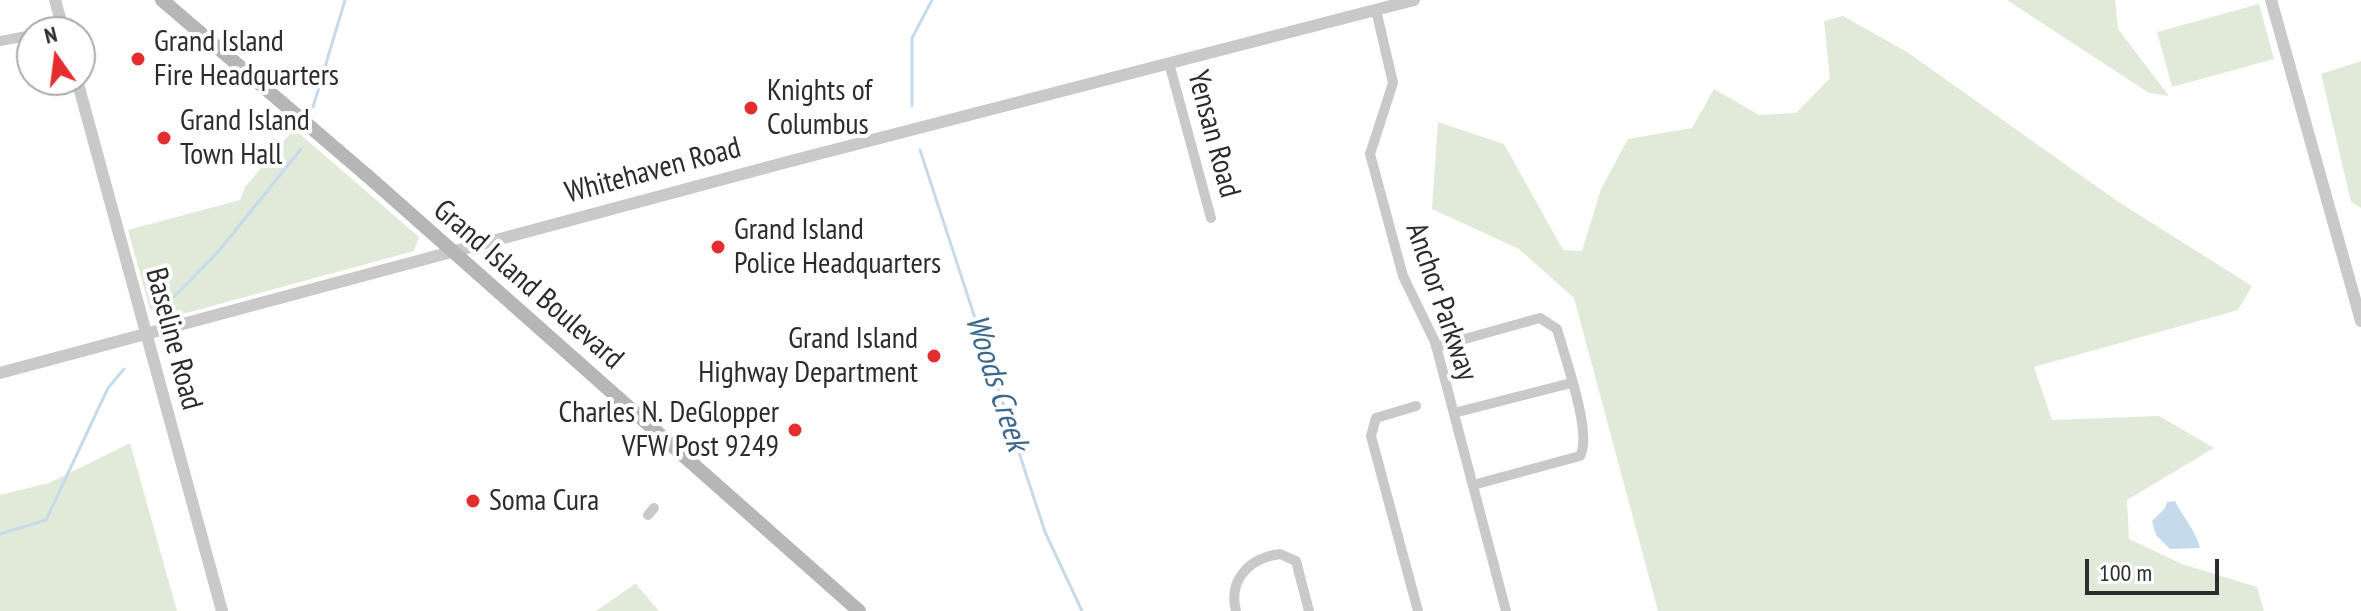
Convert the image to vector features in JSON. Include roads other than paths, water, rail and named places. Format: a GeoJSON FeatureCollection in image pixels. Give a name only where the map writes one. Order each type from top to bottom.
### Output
{"type":"FeatureCollection","features":[{"type":"Feature","properties":{"kind":"main road","name":"Grand Island Boulevard"},"geometry":{"type":"LineString","coordinates":[[162,0],[370,178],[450,253],[859,611]]}},
{"type":"Feature","properties":{"kind":"street","name":"Whitehaven Road"},"geometry":{"type":"LineString","coordinates":[[0,373],[1414,0]]}},
{"type":"Feature","properties":{"kind":"street"},"geometry":{"type":"LineString","coordinates":[[2271,0],[2361,321]]}},
{"type":"Feature","properties":{"kind":"street","name":"Anchor Parkway"},"geometry":{"type":"LineString","coordinates":[[1376,10],[1393,83],[1370,154],[1403,276],[1436,347],[1506,611]]}},
{"type":"Feature","properties":{"kind":"street","name":"Yensan Road"},"geometry":{"type":"LineString","coordinates":[[1169,63],[1211,218]]}},
{"type":"Feature","properties":{"kind":"street","name":"Baseline Road"},"geometry":{"type":"LineString","coordinates":[[81,96],[222,611]]}},
{"type":"Feature","properties":{"kind":"street"},"geometry":{"type":"LineString","coordinates":[[1436,347],[1540,318],[1557,329],[1585,442],[1580,456],[1473,485]]}},
{"type":"Feature","properties":{"kind":"street"},"geometry":{"type":"LineString","coordinates":[[1454,413],[1571,383]]}},
{"type":"Feature","properties":{"kind":"street"},"geometry":{"type":"LineString","coordinates":[[1416,406],[1376,418],[1371,430],[1418,611]]}},
{"type":"Feature","properties":{"kind":"street"},"geometry":{"type":"LineString","coordinates":[[1236,611],[1233,587],[1247,569],[1264,558],[1285,554],[1293,558],[1309,611]]}},
{"type":"Feature","properties":{"kind":"water"},"geometry":{"type":"Polygon","coordinates":[[[2175,501],[2200,548],[2170,549],[2156,535],[2152,521],[2167,502],[2175,501]]]}},
{"type":"Feature","properties":{"kind":"waterway"},"geometry":{"type":"LineString","coordinates":[[313,107],[345,0]]}},
{"type":"Feature","properties":{"kind":"waterway","name":"Woods Creek"},"geometry":{"type":"LineString","coordinates":[[912,106],[912,38],[932,0]]}},
{"type":"Feature","properties":{"kind":"waterway"},"geometry":{"type":"LineString","coordinates":[[164,307],[218,252],[301,149]]}},
{"type":"Feature","properties":{"kind":"waterway","name":"Woods Creek"},"geometry":{"type":"LineString","coordinates":[[920,150],[1045,532],[1082,611]]}},
{"type":"Feature","properties":{"kind":"waterway"},"geometry":{"type":"LineString","coordinates":[[0,534],[46,520],[108,388],[124,369]]}},
{"type":"Feature","properties":{"kind":"place","name":"Grand Island Fire Headquarters"},"geometry":{"type":"Point","coordinates":[138,59]}},
{"type":"Feature","properties":{"kind":"place","name":"Knights of Columbus"},"geometry":{"type":"Point","coordinates":[751,108]}},
{"type":"Feature","properties":{"kind":"place","name":"Grand Island Town Hall"},"geometry":{"type":"Point","coordinates":[164,138]}},
{"type":"Feature","properties":{"kind":"place","name":"Grand Island Police Headquarters"},"geometry":{"type":"Point","coordinates":[718,247]}},
{"type":"Feature","properties":{"kind":"place","name":"Grand Island Highway Department"},"geometry":{"type":"Point","coordinates":[934,356]}},
{"type":"Feature","properties":{"kind":"place","name":"Charles N. DeGlopper VFW Post 9249"},"geometry":{"type":"Point","coordinates":[795,430]}},
{"type":"Feature","properties":{"kind":"place","name":"Soma Cura"},"geometry":{"type":"Point","coordinates":[473,501]}}]}
